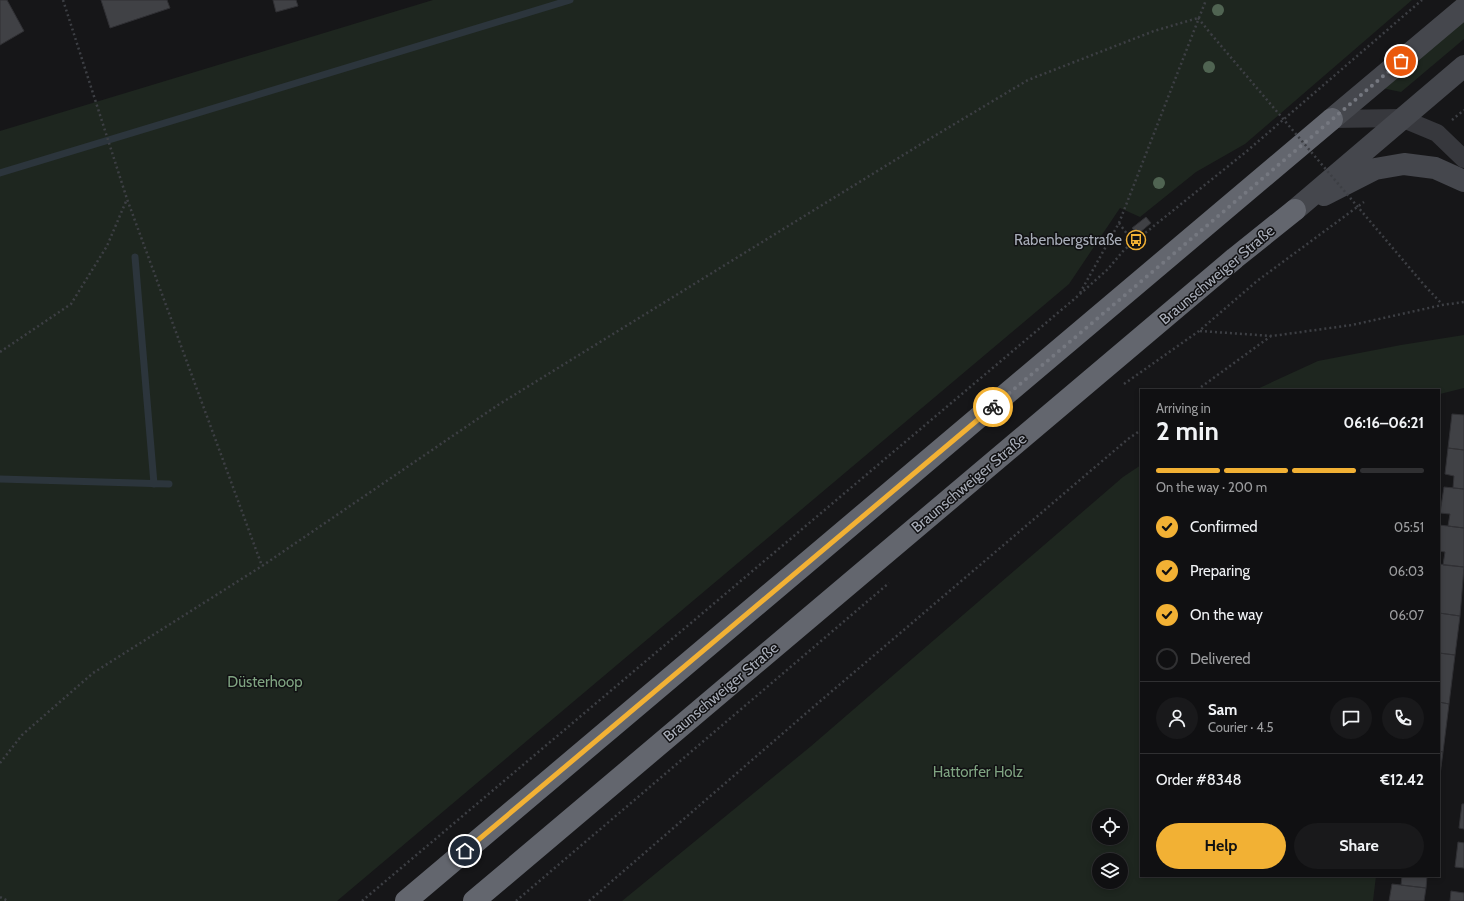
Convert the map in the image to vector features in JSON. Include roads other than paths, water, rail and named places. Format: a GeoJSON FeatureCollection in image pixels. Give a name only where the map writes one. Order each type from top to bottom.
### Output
{"type":"FeatureCollection","features":[{"type":"Feature","properties":{"kind":"highway"},"geometry":{"type":"LineString","coordinates":[[406,901],[1050,359],[1332,119]]}},
{"type":"Feature","properties":{"kind":"highway","name":"Braunschweiger Straße"},"geometry":{"type":"LineString","coordinates":[[474,901],[1234,258],[1295,210]]}},
{"type":"Feature","properties":{"kind":"main road"},"geometry":{"type":"LineString","coordinates":[[1332,119],[1464,8]]}},
{"type":"Feature","properties":{"kind":"main road","name":"Braunschweiger Straße"},"geometry":{"type":"LineString","coordinates":[[1295,210],[1401,118],[1464,66]]}},
{"type":"Feature","properties":{"kind":"main road"},"geometry":{"type":"LineString","coordinates":[[1295,210],[1375,169],[1404,164],[1435,168],[1464,181]]}},
{"type":"Feature","properties":{"kind":"street"},"geometry":{"type":"LineString","coordinates":[[1332,119],[1401,118],[1437,133],[1464,160]]}},
{"type":"Feature","properties":{"kind":"waterway"},"geometry":{"type":"LineString","coordinates":[[0,173],[570,0]]}},
{"type":"Feature","properties":{"kind":"waterway"},"geometry":{"type":"LineString","coordinates":[[135,257],[154,484]]}},
{"type":"Feature","properties":{"kind":"waterway"},"geometry":{"type":"LineString","coordinates":[[0,479],[169,484]]}},
{"type":"Feature","properties":{"kind":"place","name":"Rabenbergstraße"},"geometry":{"type":"Point","coordinates":[1136,240]}},
{"type":"Feature","properties":{"kind":"park label","name":"Düsterhoop"},"geometry":{"type":"Point","coordinates":[265,682]}},
{"type":"Feature","properties":{"kind":"park label","name":"Hattorfer Holz"},"geometry":{"type":"Point","coordinates":[978,772]}}]}
